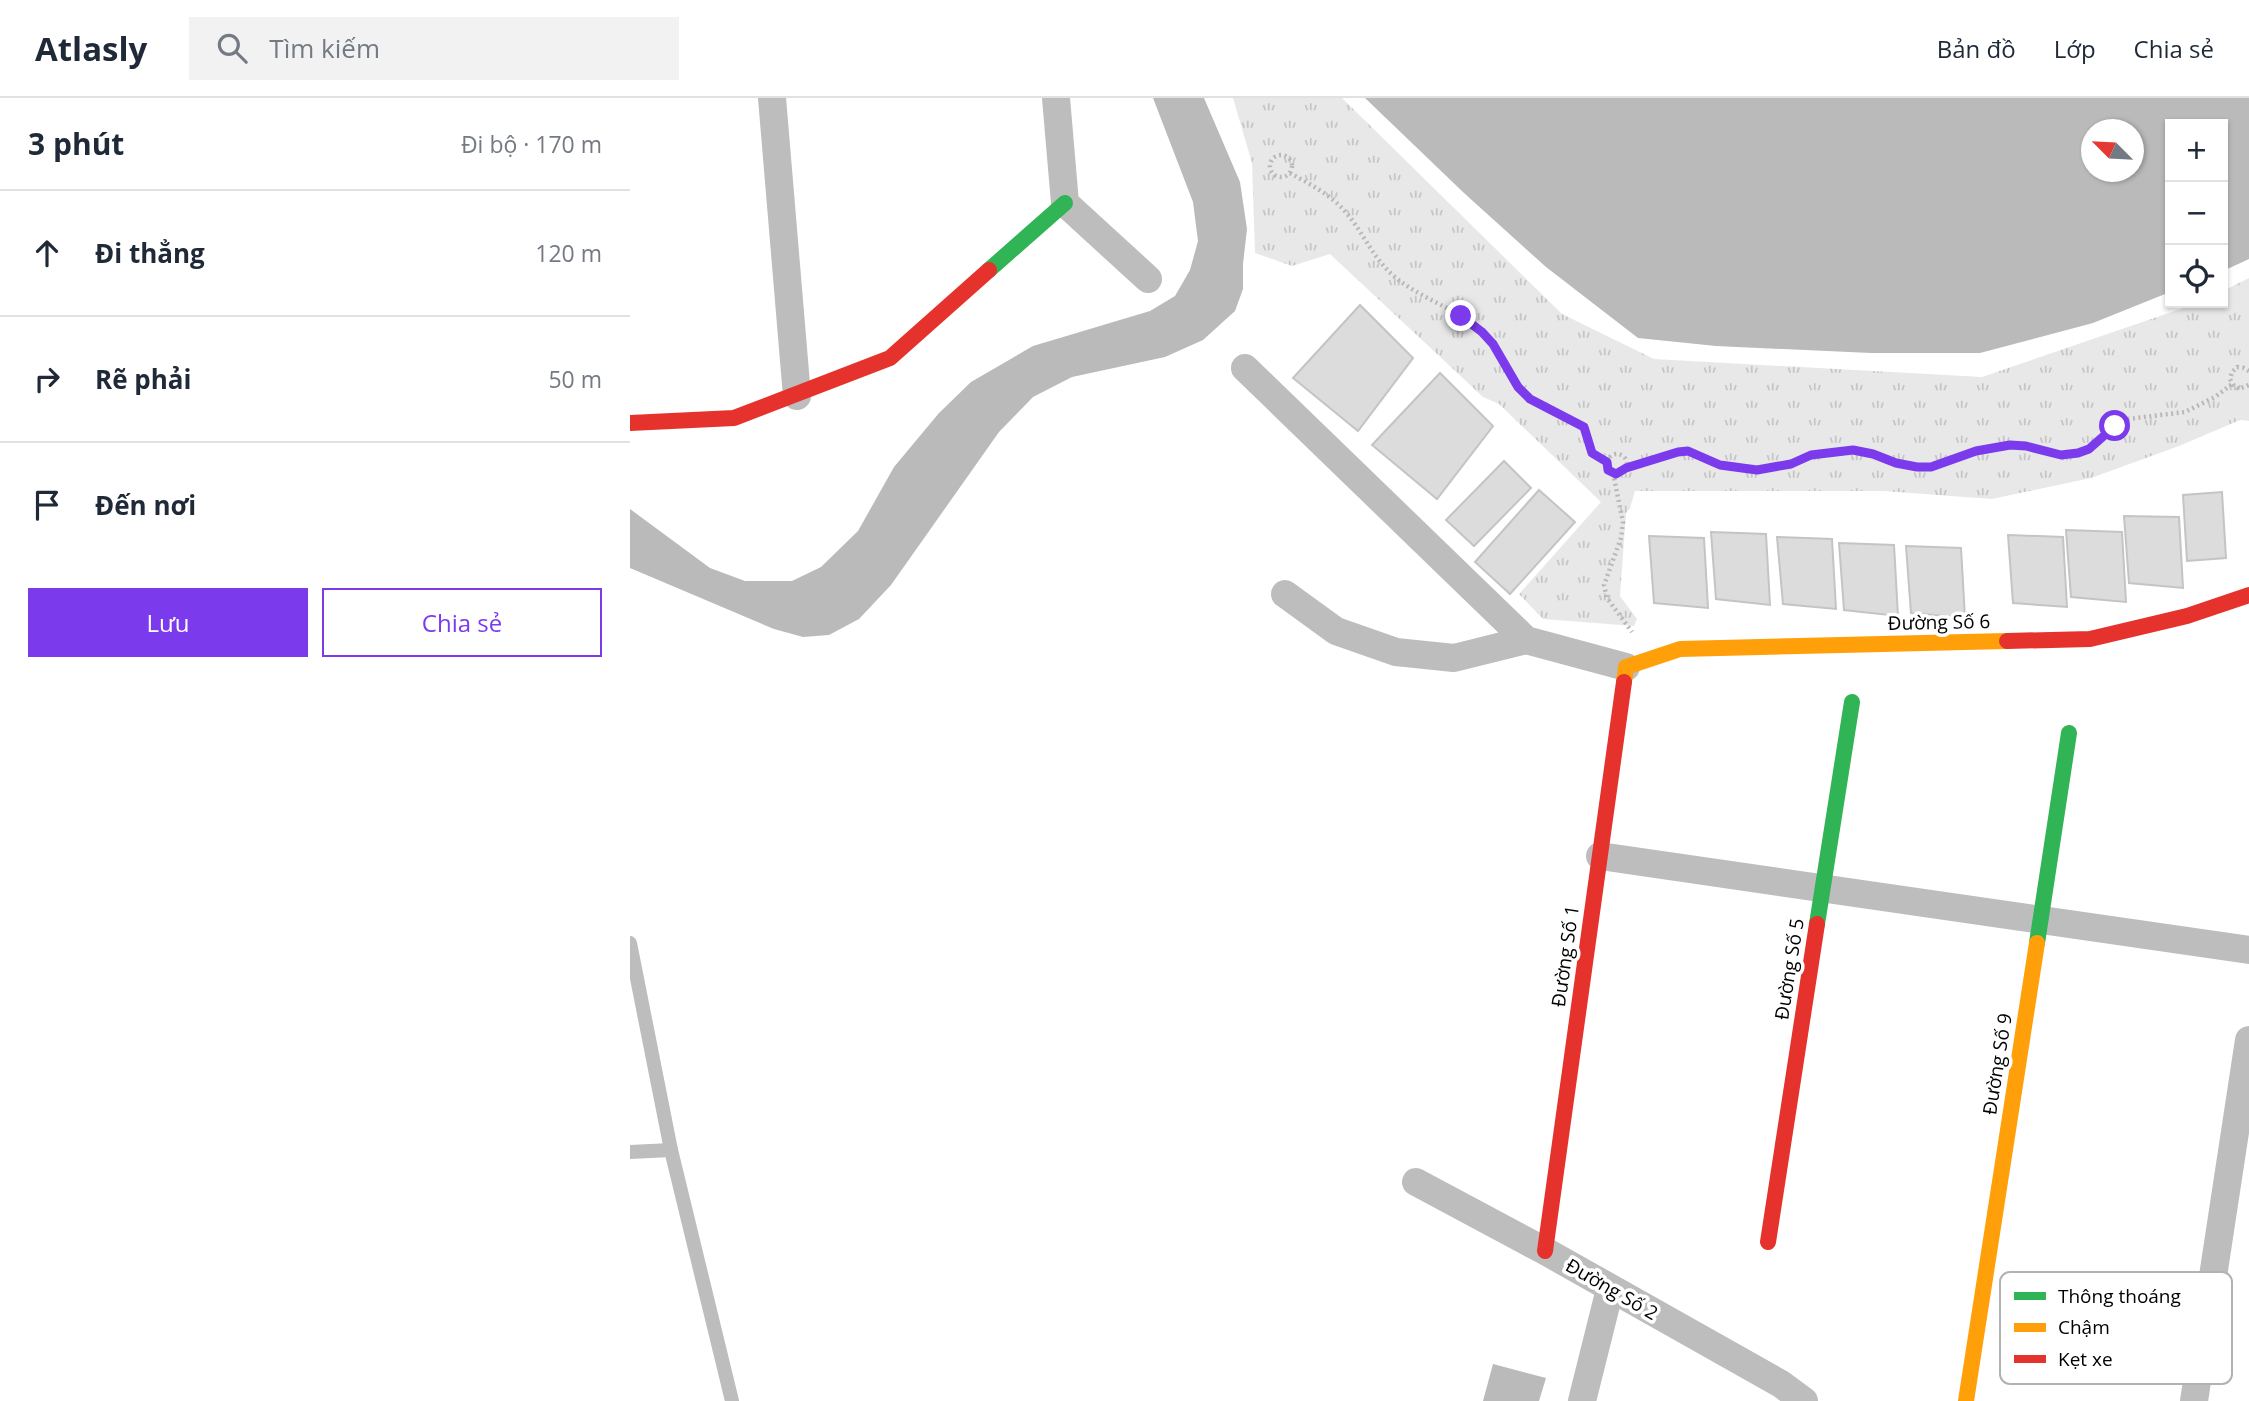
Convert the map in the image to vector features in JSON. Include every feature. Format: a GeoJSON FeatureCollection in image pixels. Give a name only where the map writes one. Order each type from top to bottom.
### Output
{"type":"FeatureCollection","features":[{"type":"Feature","properties":{"kind":"street"},"geometry":{"type":"LineString","coordinates":[[772,98],[796,396]]}},
{"type":"Feature","properties":{"kind":"street"},"geometry":{"type":"LineString","coordinates":[[1056,98],[1065,203],[1148,279]]}},
{"type":"Feature","properties":{"kind":"street"},"geometry":{"type":"LineString","coordinates":[[630,423],[734,418],[890,358],[1065,203]]}},
{"type":"Feature","properties":{"kind":"street"},"geometry":{"type":"LineString","coordinates":[[1245,368],[1525,640]]}},
{"type":"Feature","properties":{"kind":"street"},"geometry":{"type":"LineString","coordinates":[[1285,594],[1336,631],[1396,652],[1454,658],[1525,640],[1626,667]]}},
{"type":"Feature","properties":{"kind":"street","name":"Đường Số 6"},"geometry":{"type":"LineString","coordinates":[[1626,667],[1680,649],[2090,639],[2187,616],[2249,596]]}},
{"type":"Feature","properties":{"kind":"street","name":"Đường Số 1"},"geometry":{"type":"LineString","coordinates":[[1545,1251],[1626,667]]}},
{"type":"Feature","properties":{"kind":"street","name":"Đường Số 5"},"geometry":{"type":"LineString","coordinates":[[1768,1242],[1852,702]]}},
{"type":"Feature","properties":{"kind":"street","name":"Đường Số 9"},"geometry":{"type":"LineString","coordinates":[[1966,1401],[2069,733]]}},
{"type":"Feature","properties":{"kind":"street"},"geometry":{"type":"LineString","coordinates":[[1600,856],[2249,950]]}},
{"type":"Feature","properties":{"kind":"street"},"geometry":{"type":"LineString","coordinates":[[2214,1272],[2249,1040]]}},
{"type":"Feature","properties":{"kind":"street","name":"Đường Số 2"},"geometry":{"type":"LineString","coordinates":[[1416,1182],[1781,1384],[1804,1401]]}},
{"type":"Feature","properties":{"kind":"street"},"geometry":{"type":"LineString","coordinates":[[1583,1401],[1610,1289]]}},
{"type":"Feature","properties":{"kind":"lane"},"geometry":{"type":"LineString","coordinates":[[630,943],[671,1150],[732,1401]]}},
{"type":"Feature","properties":{"kind":"lane"},"geometry":{"type":"LineString","coordinates":[[630,1152],[671,1150]]}},
{"type":"Feature","properties":{"kind":"path"},"geometry":{"type":"LineString","coordinates":[[1278,156],[1288,158],[1292,164],[1290,173],[1282,177],[1275,176],[1270,167],[1272,160],[1278,156]]}},
{"type":"Feature","properties":{"kind":"path"},"geometry":{"type":"LineString","coordinates":[[1290,173],[1314,186],[1344,211],[1378,261],[1394,277],[1461,316],[1482,332],[1493,344],[1518,387],[1530,399],[1584,427],[1592,453],[1607,462]]}},
{"type":"Feature","properties":{"kind":"path"},"geometry":{"type":"LineString","coordinates":[[2249,371],[2241,367],[2234,369],[2230,379],[2239,389],[2249,385]]}},
{"type":"Feature","properties":{"kind":"path"},"geometry":{"type":"LineString","coordinates":[[1626,468],[1625,458],[1619,454],[1612,455],[1607,462],[1608,470],[1619,474],[1626,468],[1688,451],[1720,465],[1757,470],[1791,464],[1811,455],[1853,450],[1917,467],[1931,467],[1976,451],[2010,445],[2061,455],[2078,453],[2089,449],[2115,426],[2128,419],[2185,412],[2215,397],[2232,384]]}},
{"type":"Feature","properties":{"kind":"path"},"geometry":{"type":"LineString","coordinates":[[1613,473],[1623,522],[1621,538],[1604,585],[1607,598],[1632,632]]}},
{"type":"Feature","properties":{"kind":"green space"},"geometry":{"type":"Polygon","coordinates":[[[1233,98],[1342,98],[1562,314],[1654,359],[1982,377],[2183,308],[2228,308],[2228,288],[2249,278],[2249,421],[2240,420],[2179,446],[2091,478],[1992,499],[1884,491],[1635,491],[1626,513],[1620,596],[1637,619],[1634,626],[1543,619],[1519,594],[1601,502],[1499,404],[1483,397],[1330,254],[1292,266],[1255,253],[1252,163],[1233,98]]]}},
{"type":"Feature","properties":{"kind":"shaded area"},"geometry":{"type":"Polygon","coordinates":[[[1153,98],[1204,98],[1240,182],[1247,229],[1243,289],[1235,311],[1203,340],[1165,357],[1072,377],[1033,397],[999,432],[891,585],[859,619],[829,635],[803,637],[774,629],[630,568],[630,509],[710,568],[745,581],[792,581],[821,567],[858,531],[894,467],[939,413],[971,382],[1033,346],[1150,311],[1175,296],[1190,270],[1198,241],[1193,202],[1153,98]]]}},
{"type":"Feature","properties":{"kind":"shaded area"},"geometry":{"type":"Polygon","coordinates":[[[1365,98],[2249,98],[2249,259],[2228,269],[2228,119],[2165,119],[2165,294],[2093,323],[1980,353],[1871,353],[1716,346],[1638,338],[1546,267],[1365,98]]]}},
{"type":"Feature","properties":{"kind":"shaded area"},"geometry":{"type":"Polygon","coordinates":[[[1493,1364],[1546,1378],[1539,1401],[1483,1401],[1493,1364]]]}},
{"type":"Feature","properties":{"kind":"building"},"geometry":{"type":"Polygon","coordinates":[[[1360,305],[1413,358],[1358,431],[1293,378],[1360,305]]]}},
{"type":"Feature","properties":{"kind":"building"},"geometry":{"type":"Polygon","coordinates":[[[1440,373],[1493,426],[1437,499],[1372,445],[1440,373]]]}},
{"type":"Feature","properties":{"kind":"building"},"geometry":{"type":"Polygon","coordinates":[[[1504,461],[1531,488],[1474,546],[1446,520],[1504,461]]]}},
{"type":"Feature","properties":{"kind":"building"},"geometry":{"type":"Polygon","coordinates":[[[1539,490],[1575,522],[1510,594],[1475,562],[1539,490]]]}},
{"type":"Feature","properties":{"kind":"building"},"geometry":{"type":"Polygon","coordinates":[[[2222,492],[2226,558],[2187,561],[2183,495],[2222,492]]]}},
{"type":"Feature","properties":{"kind":"building"},"geometry":{"type":"Polygon","coordinates":[[[2124,516],[2179,517],[2183,588],[2129,583],[2124,516]]]}},
{"type":"Feature","properties":{"kind":"building"},"geometry":{"type":"Polygon","coordinates":[[[2066,530],[2122,532],[2126,602],[2071,597],[2066,530]]]}},
{"type":"Feature","properties":{"kind":"building"},"geometry":{"type":"Polygon","coordinates":[[[1711,532],[1766,534],[1770,605],[1716,599],[1711,532]]]}},
{"type":"Feature","properties":{"kind":"building"},"geometry":{"type":"Polygon","coordinates":[[[2008,535],[2063,537],[2067,607],[2013,603],[2008,535]]]}},
{"type":"Feature","properties":{"kind":"building"},"geometry":{"type":"Polygon","coordinates":[[[1649,536],[1704,538],[1708,608],[1654,603],[1649,536]]]}},
{"type":"Feature","properties":{"kind":"building"},"geometry":{"type":"Polygon","coordinates":[[[1777,537],[1832,539],[1836,609],[1783,604],[1777,537]]]}},
{"type":"Feature","properties":{"kind":"building"},"geometry":{"type":"Polygon","coordinates":[[[1839,543],[1894,545],[1898,616],[1844,610],[1839,543]]]}},
{"type":"Feature","properties":{"kind":"building"},"geometry":{"type":"Polygon","coordinates":[[[1906,546],[1961,548],[1965,618],[1911,613],[1906,546]]]}},
{"type":"Feature","properties":{"kind":"traffic: fast"},"geometry":{"type":"LineString","coordinates":[[989,270],[1065,203]]}},
{"type":"Feature","properties":{"kind":"traffic: fast"},"geometry":{"type":"LineString","coordinates":[[1817,924],[1852,702]]}},
{"type":"Feature","properties":{"kind":"traffic: fast"},"geometry":{"type":"LineString","coordinates":[[2037,943],[2069,733]]}},
{"type":"Feature","properties":{"kind":"traffic: slow"},"geometry":{"type":"LineString","coordinates":[[1624,682],[1626,667],[1680,649],[2007,641]]}},
{"type":"Feature","properties":{"kind":"traffic: slow"},"geometry":{"type":"LineString","coordinates":[[1966,1401],[2037,943]]}},
{"type":"Feature","properties":{"kind":"traffic: jam"},"geometry":{"type":"LineString","coordinates":[[630,423],[734,418],[890,358],[989,270]]}},
{"type":"Feature","properties":{"kind":"traffic: jam"},"geometry":{"type":"LineString","coordinates":[[2007,641],[2090,639],[2187,616],[2249,595]]}},
{"type":"Feature","properties":{"kind":"traffic: jam"},"geometry":{"type":"LineString","coordinates":[[1545,1251],[1624,682]]}},
{"type":"Feature","properties":{"kind":"traffic: jam"},"geometry":{"type":"LineString","coordinates":[[1768,1242],[1817,924]]}},
{"type":"Feature","properties":{"kind":"route"},"geometry":{"type":"LineString","coordinates":[[1461,316],[1493,344],[1518,387],[1530,399],[1584,427],[1592,453],[1607,462],[1608,470],[1616,474],[1626,468],[1688,451],[1720,465],[1757,470],[1791,464],[1811,455],[1853,450],[1917,467],[1931,467],[1976,451],[2010,445],[2061,455],[2089,449],[2115,426]]}}]}
